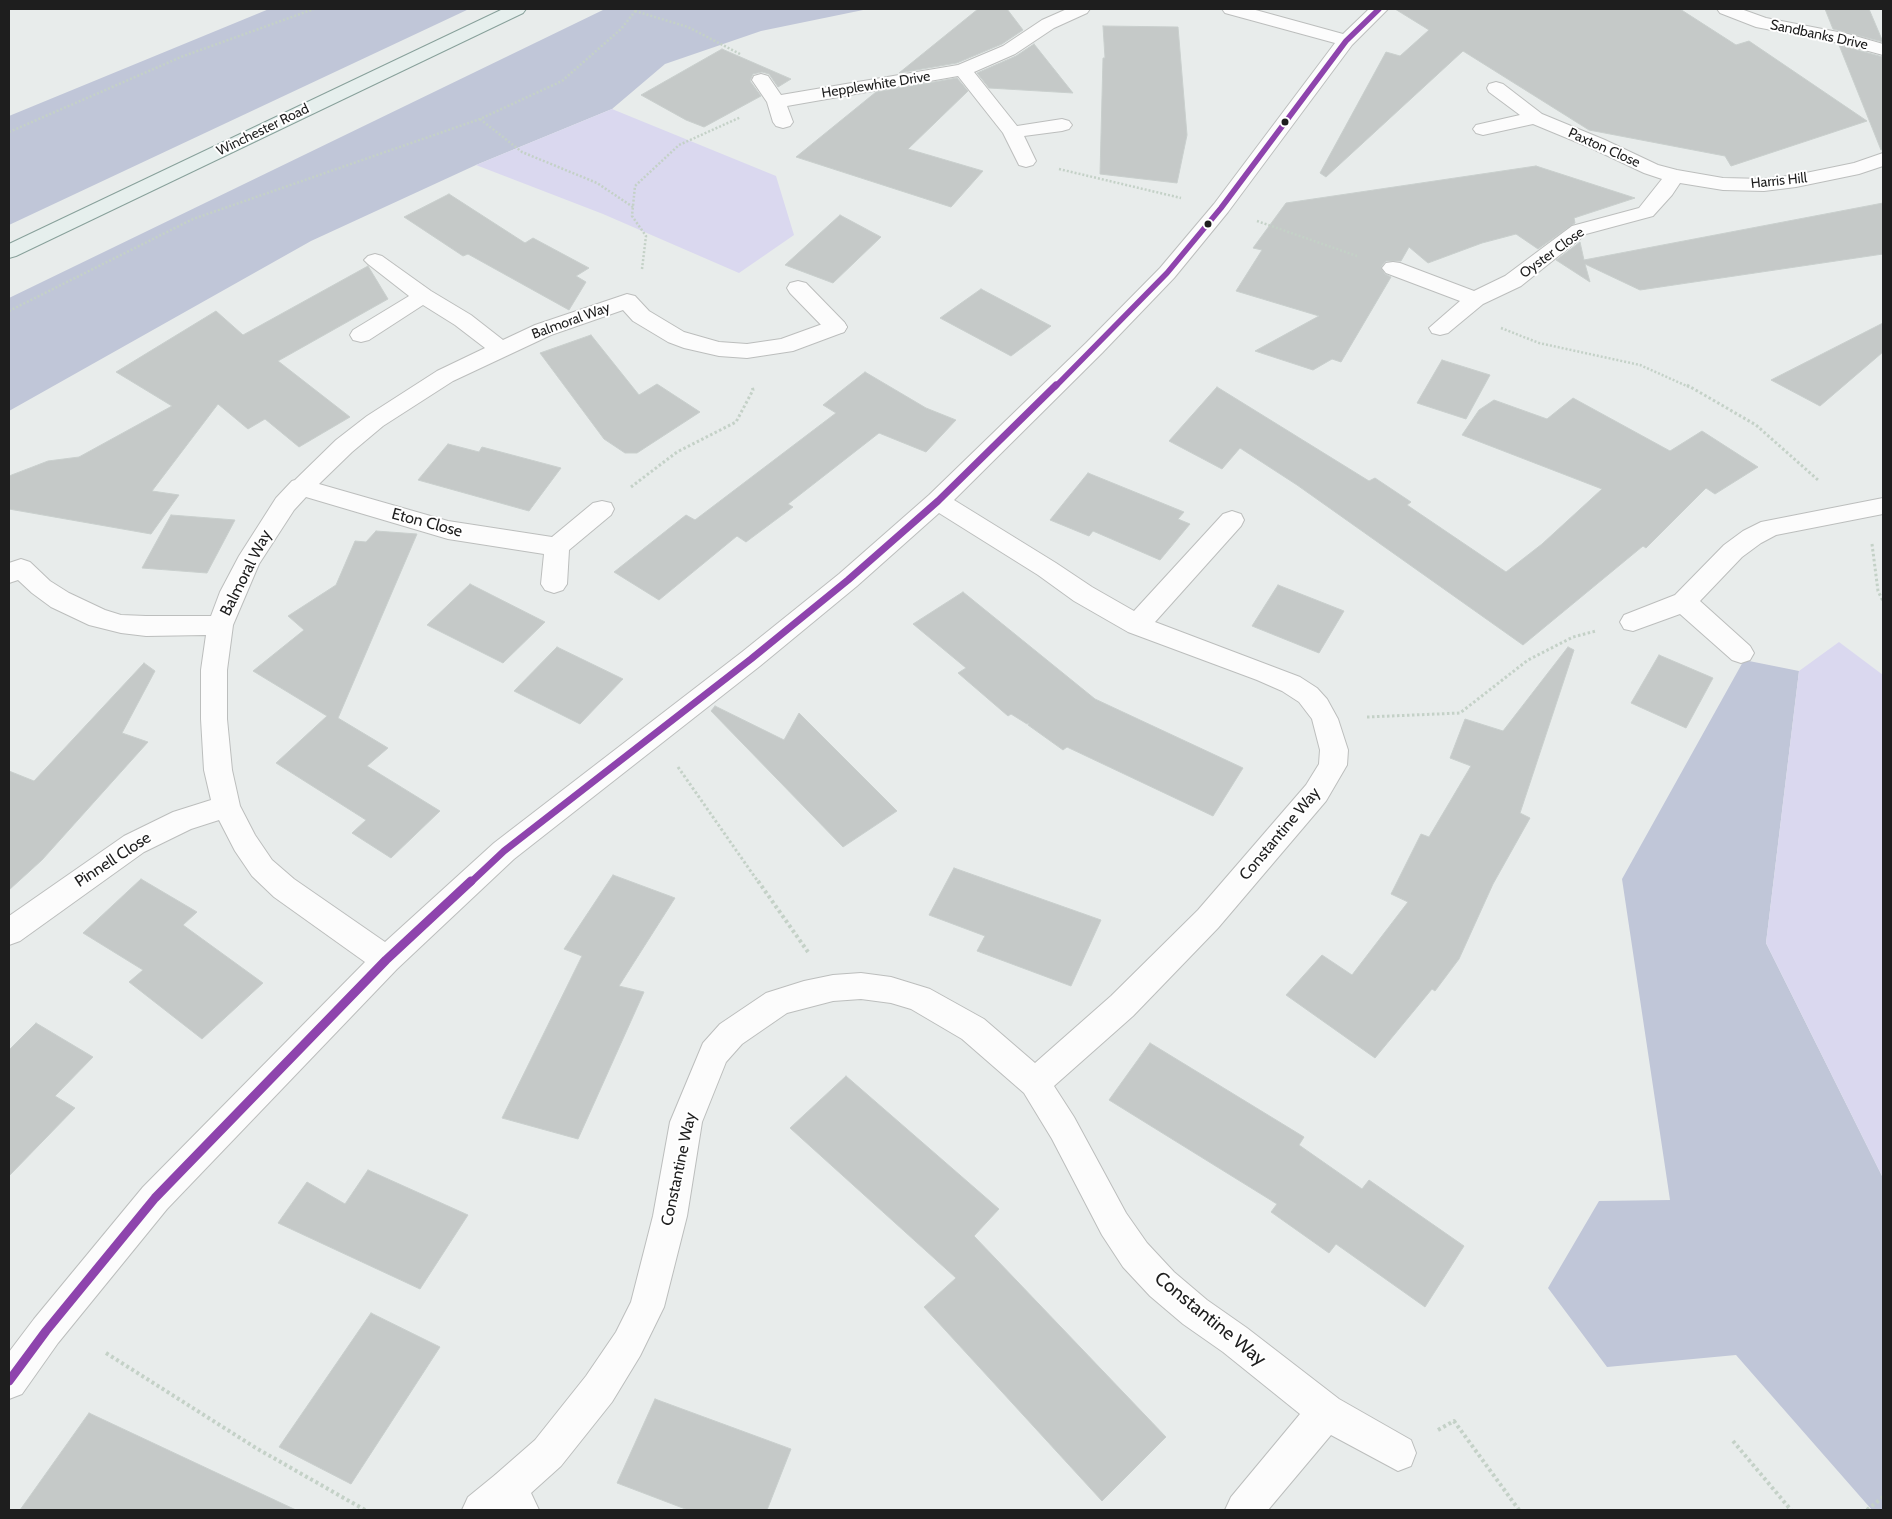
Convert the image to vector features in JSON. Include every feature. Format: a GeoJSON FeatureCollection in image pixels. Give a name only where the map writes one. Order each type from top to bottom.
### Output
{"type":"FeatureCollection","features":[{"type":"Feature","properties":{"kind":"main road","name":"Winchester Road"},"geometry":{"type":"LineString","coordinates":[[9,252],[517,9]]}},
{"type":"Feature","properties":{"kind":"street","name":"Hepplewhite Drive"},"geometry":{"type":"LineString","coordinates":[[776,102],[963,70],[1009,50],[1048,24],[1081,9]]}},
{"type":"Feature","properties":{"kind":"street"},"geometry":{"type":"LineString","coordinates":[[1231,9],[1346,41]]}},
{"type":"Feature","properties":{"kind":"street"},"geometry":{"type":"LineString","coordinates":[[9,1381],[46,1331],[155,1198],[386,960],[504,851],[841,586],[938,501],[1087,355],[1167,273],[1244,180],[1346,41],[1379,9]]}},
{"type":"Feature","properties":{"kind":"street","name":"Sandbanks Drive"},"geometry":{"type":"LineString","coordinates":[[1726,9],[1770,25],[1842,38],[1883,50]]}},
{"type":"Feature","properties":{"kind":"street"},"geometry":{"type":"LineString","coordinates":[[963,70],[1012,132],[1026,161]]}},
{"type":"Feature","properties":{"kind":"street"},"geometry":{"type":"LineString","coordinates":[[761,80],[776,102],[783,122]]}},
{"type":"Feature","properties":{"kind":"street","name":"Paxton Close"},"geometry":{"type":"LineString","coordinates":[[1496,88],[1535,118],[1651,169],[1674,176]]}},
{"type":"Feature","properties":{"kind":"street"},"geometry":{"type":"LineString","coordinates":[[1482,130],[1535,118]]}},
{"type":"Feature","properties":{"kind":"street"},"geometry":{"type":"LineString","coordinates":[[1012,132],[1062,125]]}},
{"type":"Feature","properties":{"kind":"street","name":"Harris Hill"},"geometry":{"type":"LineString","coordinates":[[1674,176],[1723,184],[1764,185],[1859,168],[1883,159]]}},
{"type":"Feature","properties":{"kind":"street","name":"Oyster Close"},"geometry":{"type":"LineString","coordinates":[[1440,328],[1475,299],[1513,281],[1579,230],[1646,212],[1665,191],[1674,176]]}},
{"type":"Feature","properties":{"kind":"street"},"geometry":{"type":"LineString","coordinates":[[375,260],[423,296],[463,320],[500,349]]}},
{"type":"Feature","properties":{"kind":"street"},"geometry":{"type":"LineString","coordinates":[[1393,268],[1475,299]]}},
{"type":"Feature","properties":{"kind":"street","name":"Balmoral Way"},"geometry":{"type":"LineString","coordinates":[[386,960],[284,888],[262,868],[245,843],[226,807],[218,770],[214,719],[214,670],[220,624],[233,592],[261,541],[285,504],[300,487],[375,420],[444,376],[500,349],[543,330],[627,301],[641,316],[676,337],[704,346],[747,351],[796,343],[836,327],[798,288]]}},
{"type":"Feature","properties":{"kind":"street"},"geometry":{"type":"LineString","coordinates":[[361,335],[423,296]]}},
{"type":"Feature","properties":{"kind":"street","name":"Eton Close"},"geometry":{"type":"LineString","coordinates":[[300,487],[448,530],[557,547]]}},
{"type":"Feature","properties":{"kind":"street","name":"Constantine Way"},"geometry":{"type":"LineString","coordinates":[[938,501],[1048,569],[1083,594],[1137,624],[1171,639],[1266,673],[1291,684],[1308,695],[1325,719],[1334,750],[1333,765],[1316,793],[1208,919],[1122,1006],[1035,1083]]}},
{"type":"Feature","properties":{"kind":"street"},"geometry":{"type":"LineString","coordinates":[[1633,622],[1684,602],[1733,551],[1752,537],[1770,528],[1883,506]]}},
{"type":"Feature","properties":{"kind":"street"},"geometry":{"type":"LineString","coordinates":[[554,584],[557,547],[602,509]]}},
{"type":"Feature","properties":{"kind":"street"},"geometry":{"type":"LineString","coordinates":[[1137,624],[1232,520]]}},
{"type":"Feature","properties":{"kind":"street"},"geometry":{"type":"LineString","coordinates":[[9,574],[20,568],[41,587],[60,600],[98,618],[121,624],[146,626],[220,624]]}},
{"type":"Feature","properties":{"kind":"street"},"geometry":{"type":"LineString","coordinates":[[1684,602],[1741,653]]}},
{"type":"Feature","properties":{"kind":"street","name":"Pinnell Close"},"geometry":{"type":"LineString","coordinates":[[9,932],[134,844],[183,820],[226,807]]}},
{"type":"Feature","properties":{"kind":"street","name":"Constantine Way"},"geometry":{"type":"LineString","coordinates":[[503,1503],[548,1453],[599,1389],[628,1344],[647,1306],[670,1216],[686,1122],[714,1053],[731,1034],[777,1003],[804,994],[833,988],[861,986],[891,990],[919,998],[973,1029],[1006,1056],[1035,1083],[1063,1128],[1114,1224],[1135,1255],[1162,1284],[1195,1312],[1236,1340],[1326,1412],[1398,1453]]}},
{"type":"Feature","properties":{"kind":"street"},"geometry":{"type":"LineString","coordinates":[[1244,1510],[1326,1412]]}},
{"type":"Feature","properties":{"kind":"path"},"geometry":{"type":"LineString","coordinates":[[9,132],[182,57],[314,9]]}},
{"type":"Feature","properties":{"kind":"path"},"geometry":{"type":"LineString","coordinates":[[9,311],[193,220],[480,119],[562,81],[621,29],[636,10],[688,27],[756,62],[761,80]]}},
{"type":"Feature","properties":{"kind":"path"},"geometry":{"type":"LineString","coordinates":[[627,301],[642,270],[646,236],[632,216],[635,186],[678,144],[776,102]]}},
{"type":"Feature","properties":{"kind":"path"},"geometry":{"type":"LineString","coordinates":[[480,119],[522,152],[597,182],[633,207]]}},
{"type":"Feature","properties":{"kind":"path"},"geometry":{"type":"LineString","coordinates":[[1496,326],[1540,343],[1640,365],[1679,381],[1756,425],[1853,512],[1870,532],[1878,591],[1883,601]]}},
{"type":"Feature","properties":{"kind":"path"},"geometry":{"type":"LineString","coordinates":[[602,509],[677,452],[736,422],[753,390],[747,351]]}},
{"type":"Feature","properties":{"kind":"path"},"geometry":{"type":"LineString","coordinates":[[1325,719],[1460,713],[1528,660],[1573,637],[1633,622]]}},
{"type":"Feature","properties":{"kind":"path"},"geometry":{"type":"LineString","coordinates":[[655,733],[833,988]]}},
{"type":"Feature","properties":{"kind":"path"},"geometry":{"type":"LineString","coordinates":[[106,1353],[256,1448],[365,1510]]}},
{"type":"Feature","properties":{"kind":"path"},"geometry":{"type":"LineString","coordinates":[[1398,1453],[1454,1421],[1519,1510]]}},
{"type":"Feature","properties":{"kind":"path"},"geometry":{"type":"LineString","coordinates":[[1733,1440],[1791,1510]]}},
{"type":"Feature","properties":{"kind":"path"},"geometry":{"type":"LineString","coordinates":[[1867,1510],[1883,1497]]}},
{"type":"Feature","properties":{"kind":"shaded area"},"geometry":{"type":"Polygon","coordinates":[[[269,9],[469,9],[9,225],[9,116],[269,9]]]}},
{"type":"Feature","properties":{"kind":"shaded area"},"geometry":{"type":"Polygon","coordinates":[[[605,9],[868,9],[761,31],[665,64],[612,109],[476,165],[311,241],[9,411],[9,298],[605,9]]]}},
{"type":"Feature","properties":{"kind":"shaded area"},"geometry":{"type":"Polygon","coordinates":[[[612,109],[776,176],[794,235],[739,273],[603,214],[476,165],[612,109]]]}},
{"type":"Feature","properties":{"kind":"shaded area"},"geometry":{"type":"Polygon","coordinates":[[[1839,642],[1883,675],[1883,1178],[1766,943],[1799,671],[1839,642]]]}},
{"type":"Feature","properties":{"kind":"shaded area"},"geometry":{"type":"Polygon","coordinates":[[[1744,660],[1799,671],[1766,943],[1883,1178],[1883,1510],[1872,1510],[1736,1355],[1607,1367],[1548,1288],[1599,1201],[1670,1200],[1622,879],[1744,660]]]}},
{"type":"Feature","properties":{"kind":"building"},"geometry":{"type":"Polygon","coordinates":[[[978,9],[1007,9],[1023,30],[1002,44],[957,63],[899,73],[978,9]]]}},
{"type":"Feature","properties":{"kind":"building"},"geometry":{"type":"Polygon","coordinates":[[[1395,9],[1680,9],[1736,45],[1749,41],[1867,121],[1731,166],[1725,156],[1589,130],[1463,51],[1326,177],[1320,173],[1386,52],[1400,56],[1429,30],[1395,9]]]}},
{"type":"Feature","properties":{"kind":"building"},"geometry":{"type":"Polygon","coordinates":[[[1825,9],[1869,9],[1883,42],[1833,29],[1825,9]]]}},
{"type":"Feature","properties":{"kind":"building"},"geometry":{"type":"Polygon","coordinates":[[[1103,26],[1178,27],[1187,135],[1177,183],[1100,174],[1103,58],[1105,58],[1103,26]]]}},
{"type":"Feature","properties":{"kind":"building"},"geometry":{"type":"Polygon","coordinates":[[[1034,44],[1073,93],[989,88],[977,73],[1016,56],[1034,44]]]}},
{"type":"Feature","properties":{"kind":"building"},"geometry":{"type":"Polygon","coordinates":[[[1839,45],[1883,57],[1883,149],[1881,150],[1839,45]]]}},
{"type":"Feature","properties":{"kind":"building"},"geometry":{"type":"Polygon","coordinates":[[[722,49],[791,79],[778,87],[769,74],[762,72],[753,74],[750,81],[761,96],[704,127],[686,120],[641,95],[722,49]]]}},
{"type":"Feature","properties":{"kind":"building"},"geometry":{"type":"Polygon","coordinates":[[[957,78],[968,91],[908,149],[983,171],[951,207],[796,157],[876,92],[957,78]]]}},
{"type":"Feature","properties":{"kind":"building"},"geometry":{"type":"Polygon","coordinates":[[[1536,166],[1635,198],[1574,218],[1575,223],[1538,249],[1516,234],[1482,243],[1428,263],[1409,247],[1401,261],[1386,261],[1381,267],[1385,274],[1391,277],[1341,362],[1332,359],[1313,370],[1255,351],[1319,316],[1236,291],[1262,250],[1253,248],[1286,203],[1536,166]]]}},
{"type":"Feature","properties":{"kind":"building"},"geometry":{"type":"Polygon","coordinates":[[[449,194],[525,243],[533,238],[589,268],[576,276],[586,282],[569,310],[468,254],[463,256],[404,217],[449,194]]]}},
{"type":"Feature","properties":{"kind":"building"},"geometry":{"type":"Polygon","coordinates":[[[1883,203],[1883,254],[1640,290],[1585,264],[1590,282],[1556,260],[1580,242],[1584,260],[1883,203]]]}},
{"type":"Feature","properties":{"kind":"building"},"geometry":{"type":"Polygon","coordinates":[[[840,215],[881,237],[833,283],[785,265],[840,215]]]}},
{"type":"Feature","properties":{"kind":"building"},"geometry":{"type":"Polygon","coordinates":[[[368,266],[388,299],[278,361],[350,417],[299,447],[265,419],[248,429],[218,404],[152,491],[179,495],[151,534],[9,509],[9,476],[48,461],[79,457],[172,406],[116,372],[216,311],[243,335],[368,266]]]}},
{"type":"Feature","properties":{"kind":"building"},"geometry":{"type":"Polygon","coordinates":[[[981,289],[1051,326],[1011,356],[940,318],[981,289]]]}},
{"type":"Feature","properties":{"kind":"building"},"geometry":{"type":"Polygon","coordinates":[[[1883,323],[1883,352],[1820,406],[1771,380],[1883,323]]]}},
{"type":"Feature","properties":{"kind":"building"},"geometry":{"type":"Polygon","coordinates":[[[591,335],[639,395],[657,384],[700,412],[637,453],[625,453],[604,439],[540,353],[591,335]]]}},
{"type":"Feature","properties":{"kind":"building"},"geometry":{"type":"Polygon","coordinates":[[[1442,360],[1490,375],[1466,419],[1417,403],[1442,360]]]}},
{"type":"Feature","properties":{"kind":"building"},"geometry":{"type":"Polygon","coordinates":[[[865,372],[926,408],[956,420],[926,452],[879,433],[788,504],[793,507],[746,542],[737,536],[659,600],[614,572],[686,515],[695,520],[836,413],[823,405],[865,372]]]}},
{"type":"Feature","properties":{"kind":"building"},"geometry":{"type":"Polygon","coordinates":[[[1217,387],[1369,481],[1375,478],[1411,502],[1407,505],[1506,572],[1542,544],[1602,489],[1462,435],[1479,410],[1494,400],[1547,419],[1573,398],[1670,451],[1702,431],[1758,467],[1715,494],[1706,488],[1646,548],[1643,546],[1523,645],[1297,485],[1240,448],[1222,469],[1169,441],[1217,387]]]}},
{"type":"Feature","properties":{"kind":"building"},"geometry":{"type":"Polygon","coordinates":[[[448,444],[479,452],[482,447],[561,468],[529,511],[418,480],[448,444]]]}},
{"type":"Feature","properties":{"kind":"building"},"geometry":{"type":"Polygon","coordinates":[[[1088,473],[1184,512],[1178,519],[1190,524],[1160,560],[1093,531],[1089,536],[1050,520],[1088,473]]]}},
{"type":"Feature","properties":{"kind":"building"},"geometry":{"type":"Polygon","coordinates":[[[171,515],[235,520],[207,573],[142,568],[171,515]]]}},
{"type":"Feature","properties":{"kind":"building"},"geometry":{"type":"Polygon","coordinates":[[[376,531],[417,534],[338,718],[388,748],[367,766],[440,811],[391,858],[352,833],[366,820],[276,763],[327,716],[253,671],[304,630],[288,616],[336,585],[355,541],[366,542],[376,531]]]}},
{"type":"Feature","properties":{"kind":"building"},"geometry":{"type":"Polygon","coordinates":[[[470,584],[545,622],[503,663],[427,625],[470,584]]]}},
{"type":"Feature","properties":{"kind":"building"},"geometry":{"type":"Polygon","coordinates":[[[1278,585],[1344,611],[1319,653],[1252,626],[1278,585]]]}},
{"type":"Feature","properties":{"kind":"building"},"geometry":{"type":"Polygon","coordinates":[[[963,592],[1095,699],[1243,768],[1213,816],[1067,747],[1063,750],[1028,725],[1029,723],[1027,724],[1011,714],[1008,716],[958,673],[966,668],[913,624],[963,592]]]}},
{"type":"Feature","properties":{"kind":"building"},"geometry":{"type":"Polygon","coordinates":[[[557,647],[623,679],[580,724],[514,691],[557,647]]]}},
{"type":"Feature","properties":{"kind":"building"},"geometry":{"type":"Polygon","coordinates":[[[1568,647],[1574,650],[1520,813],[1530,818],[1493,884],[1459,959],[1435,991],[1432,989],[1375,1058],[1286,995],[1322,955],[1352,975],[1408,902],[1391,894],[1421,834],[1429,837],[1471,766],[1450,758],[1465,719],[1503,731],[1568,647]]]}},
{"type":"Feature","properties":{"kind":"building"},"geometry":{"type":"Polygon","coordinates":[[[1659,655],[1713,678],[1686,728],[1631,703],[1659,655]]]}},
{"type":"Feature","properties":{"kind":"building"},"geometry":{"type":"Polygon","coordinates":[[[144,663],[155,671],[122,733],[148,742],[42,860],[9,890],[9,771],[34,781],[144,663]]]}},
{"type":"Feature","properties":{"kind":"building"},"geometry":{"type":"Polygon","coordinates":[[[715,706],[784,740],[799,713],[897,811],[843,847],[711,711],[715,706]]]}},
{"type":"Feature","properties":{"kind":"building"},"geometry":{"type":"Polygon","coordinates":[[[954,868],[1101,920],[1071,986],[977,951],[985,936],[929,915],[954,868]]]}},
{"type":"Feature","properties":{"kind":"building"},"geometry":{"type":"Polygon","coordinates":[[[613,875],[675,898],[619,986],[644,992],[578,1139],[502,1118],[582,956],[564,949],[613,875]]]}},
{"type":"Feature","properties":{"kind":"building"},"geometry":{"type":"Polygon","coordinates":[[[141,879],[197,912],[183,925],[263,983],[202,1039],[129,982],[143,970],[83,933],[141,879]]]}},
{"type":"Feature","properties":{"kind":"building"},"geometry":{"type":"Polygon","coordinates":[[[36,1023],[93,1057],[55,1096],[75,1108],[9,1176],[9,1050],[36,1023]]]}},
{"type":"Feature","properties":{"kind":"building"},"geometry":{"type":"Polygon","coordinates":[[[1150,1043],[1304,1137],[1299,1145],[1362,1189],[1369,1180],[1464,1246],[1425,1307],[1336,1244],[1329,1253],[1271,1212],[1277,1204],[1109,1100],[1150,1043]]]}},
{"type":"Feature","properties":{"kind":"building"},"geometry":{"type":"Polygon","coordinates":[[[846,1076],[999,1209],[974,1236],[1166,1437],[1102,1501],[924,1307],[956,1278],[790,1128],[846,1076]]]}},
{"type":"Feature","properties":{"kind":"building"},"geometry":{"type":"Polygon","coordinates":[[[368,1170],[468,1215],[420,1289],[278,1223],[307,1182],[345,1204],[368,1170]]]}},
{"type":"Feature","properties":{"kind":"building"},"geometry":{"type":"Polygon","coordinates":[[[371,1313],[440,1347],[351,1484],[279,1447],[371,1313]]]}},
{"type":"Feature","properties":{"kind":"building"},"geometry":{"type":"Polygon","coordinates":[[[655,1399],[791,1449],[767,1510],[688,1510],[617,1483],[655,1399]]]}},
{"type":"Feature","properties":{"kind":"building"},"geometry":{"type":"Polygon","coordinates":[[[89,1413],[296,1510],[20,1510],[89,1413]]]}},
{"type":"Feature","properties":{"kind":"transit line"},"geometry":{"type":"LineString","coordinates":[[9,1381],[46,1331],[155,1198],[386,960],[504,851],[751,659],[848,580],[938,501],[1094,348],[1167,273],[1221,208],[1346,41],[1379,9]]}}]}
